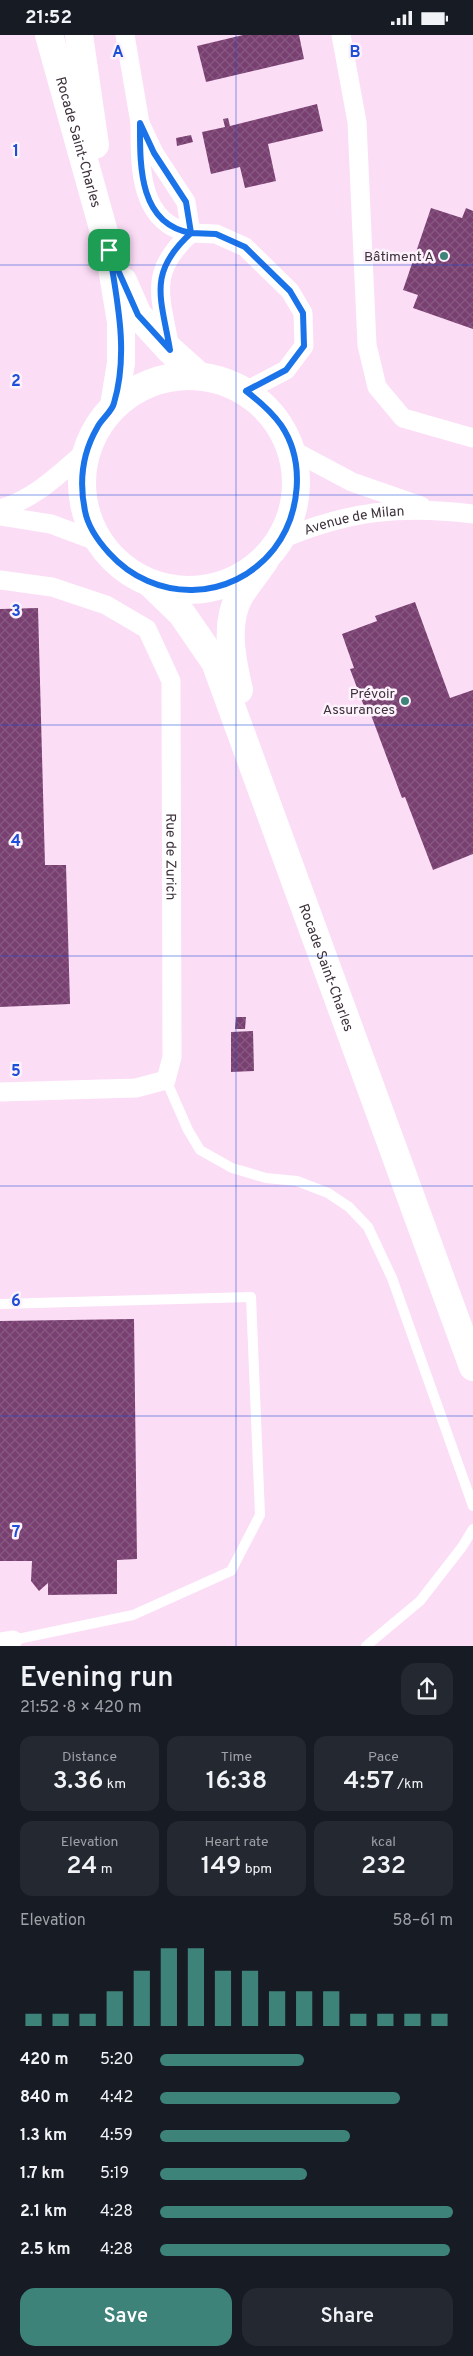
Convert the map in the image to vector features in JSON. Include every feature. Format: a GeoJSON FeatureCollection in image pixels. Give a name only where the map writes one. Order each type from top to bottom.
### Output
{"type":"FeatureCollection","features":[{"type":"Feature","properties":{"kind":"main road","name":"Rocade Saint-Charles"},"geometry":{"type":"LineString","coordinates":[[49,35],[109,250],[121,322],[121,363],[114,405]]}},
{"type":"Feature","properties":{"kind":"main road"},"geometry":{"type":"LineString","coordinates":[[79,35],[109,250]]}},
{"type":"Feature","properties":{"kind":"main road","name":"Rocade Saint-Charles"},"geometry":{"type":"LineString","coordinates":[[109,250],[138,315],[170,350],[199,376]]}},
{"type":"Feature","properties":{"kind":"main road"},"geometry":{"type":"LineString","coordinates":[[246,391],[224,381],[199,376],[168,377],[139,387],[114,405],[97,426],[86,451],[81,482],[85,513],[99,542],[121,567],[150,583],[180,590],[211,589],[240,578],[273,549]]}},
{"type":"Feature","properties":{"kind":"main road","name":"Rocade Saint-Charles"},"geometry":{"type":"LineString","coordinates":[[246,391],[266,407],[282,427],[292,450],[297,480],[294,511],[273,549],[239,597],[231,626],[232,659],[244,708],[473,1322]]}},
{"type":"Feature","properties":{"kind":"main road","name":"Rocade Saint-Charles"},"geometry":{"type":"LineString","coordinates":[[150,583],[182,614],[214,662],[473,1367]]}},
{"type":"Feature","properties":{"kind":"street"},"geometry":{"type":"LineString","coordinates":[[125,35],[140,123],[140,171],[147,195],[156,212],[177,230],[191,233],[216,234],[245,247],[290,291],[303,313],[304,346],[286,370],[246,391]]}},
{"type":"Feature","properties":{"kind":"street"},"geometry":{"type":"LineString","coordinates":[[341,35],[357,122],[367,345],[377,387],[404,418],[473,438]]}},
{"type":"Feature","properties":{"kind":"street"},"geometry":{"type":"LineString","coordinates":[[140,123],[154,153],[186,202],[191,233]]}},
{"type":"Feature","properties":{"kind":"street"},"geometry":{"type":"LineString","coordinates":[[170,350],[160,294],[161,272],[175,247],[191,233]]}},
{"type":"Feature","properties":{"kind":"street","name":"Avenue de Milan"},"geometry":{"type":"LineString","coordinates":[[292,450],[352,482],[430,509]]}},
{"type":"Feature","properties":{"kind":"street"},"geometry":{"type":"LineString","coordinates":[[0,509],[14,505],[45,488],[86,451]]}},
{"type":"Feature","properties":{"kind":"street","name":"Avenue de Milan"},"geometry":{"type":"LineString","coordinates":[[273,549],[316,524],[362,513],[430,509],[473,513]]}},
{"type":"Feature","properties":{"kind":"street"},"geometry":{"type":"LineString","coordinates":[[0,516],[51,524],[99,542]]}},
{"type":"Feature","properties":{"kind":"street","name":"Rue de Zurich"},"geometry":{"type":"LineString","coordinates":[[0,580],[52,587],[106,605],[147,629],[171,681],[172,1057],[166,1080]]}},
{"type":"Feature","properties":{"kind":"street"},"geometry":{"type":"LineString","coordinates":[[0,1092],[136,1088],[166,1080]]}},
{"type":"Feature","properties":{"kind":"lane"},"geometry":{"type":"LineString","coordinates":[[166,1080],[188,1130],[200,1149],[232,1168],[266,1178],[297,1181],[328,1193],[349,1207],[368,1227],[392,1278],[473,1506]]}},
{"type":"Feature","properties":{"kind":"lane"},"geometry":{"type":"LineString","coordinates":[[0,1304],[251,1297],[260,1515],[230,1571],[133,1615],[6,1641]]}},
{"type":"Feature","properties":{"kind":"lane"},"geometry":{"type":"LineString","coordinates":[[366,1646],[420,1601],[462,1547],[473,1529]]}},
{"type":"Feature","properties":{"kind":"building"},"geometry":{"type":"Polygon","coordinates":[[[243,35],[299,35],[304,59],[206,82],[197,46],[243,35]]]}},
{"type":"Feature","properties":{"kind":"building"},"geometry":{"type":"Polygon","coordinates":[[[317,104],[323,131],[268,144],[276,181],[245,188],[240,167],[211,174],[202,132],[225,127],[223,119],[228,118],[230,126],[317,104]]]}},
{"type":"Feature","properties":{"kind":"building"},"geometry":{"type":"Polygon","coordinates":[[[191,135],[193,142],[177,146],[176,138],[191,135]]]}},
{"type":"Feature","properties":{"kind":"building","name":"Bâtiment A"},"geometry":{"type":"Polygon","coordinates":[[[431,208],[462,218],[466,208],[473,211],[473,329],[413,308],[418,295],[403,290],[431,208]]]}},
{"type":"Feature","properties":{"kind":"building"},"geometry":{"type":"Polygon","coordinates":[[[415,602],[450,698],[473,690],[473,854],[433,870],[405,797],[402,798],[371,715],[376,713],[373,706],[365,709],[350,669],[354,668],[342,634],[377,621],[375,616],[415,602]]]}},
{"type":"Feature","properties":{"kind":"building"},"geometry":{"type":"Polygon","coordinates":[[[38,608],[45,865],[66,865],[70,1004],[0,1007],[0,609],[38,608]]]}},
{"type":"Feature","properties":{"kind":"building"},"geometry":{"type":"Polygon","coordinates":[[[236,1017],[246,1017],[245,1029],[235,1029],[236,1017]]]}},
{"type":"Feature","properties":{"kind":"building"},"geometry":{"type":"Polygon","coordinates":[[[253,1031],[254,1071],[231,1072],[231,1032],[253,1031]]]}},
{"type":"Feature","properties":{"kind":"building"},"geometry":{"type":"Polygon","coordinates":[[[134,1319],[137,1559],[117,1560],[117,1594],[48,1595],[48,1583],[39,1591],[31,1581],[32,1561],[0,1561],[0,1321],[134,1319]]]}},
{"type":"Feature","properties":{"kind":"place","name":"Bâtiment A"},"geometry":{"type":"Point","coordinates":[444,256]}},
{"type":"Feature","properties":{"kind":"place","name":"Prévoir Assurances"},"geometry":{"type":"Point","coordinates":[405,701]}},
{"type":"Feature","properties":{"kind":"route"},"geometry":{"type":"LineString","coordinates":[[109,250],[121,322],[121,363],[114,405],[97,426],[86,451],[81,482],[85,513],[99,542],[121,567],[150,583],[180,590],[211,589],[240,578],[265,560],[282,539],[294,511],[297,480],[292,450],[282,427],[266,407],[246,391],[286,370],[304,346],[303,313],[290,291],[245,247],[216,234],[191,233],[186,202],[154,153],[140,123],[140,171],[147,195],[156,212],[177,230],[191,233],[175,247],[161,272],[160,294],[170,350],[138,315],[109,250]]}}]}
